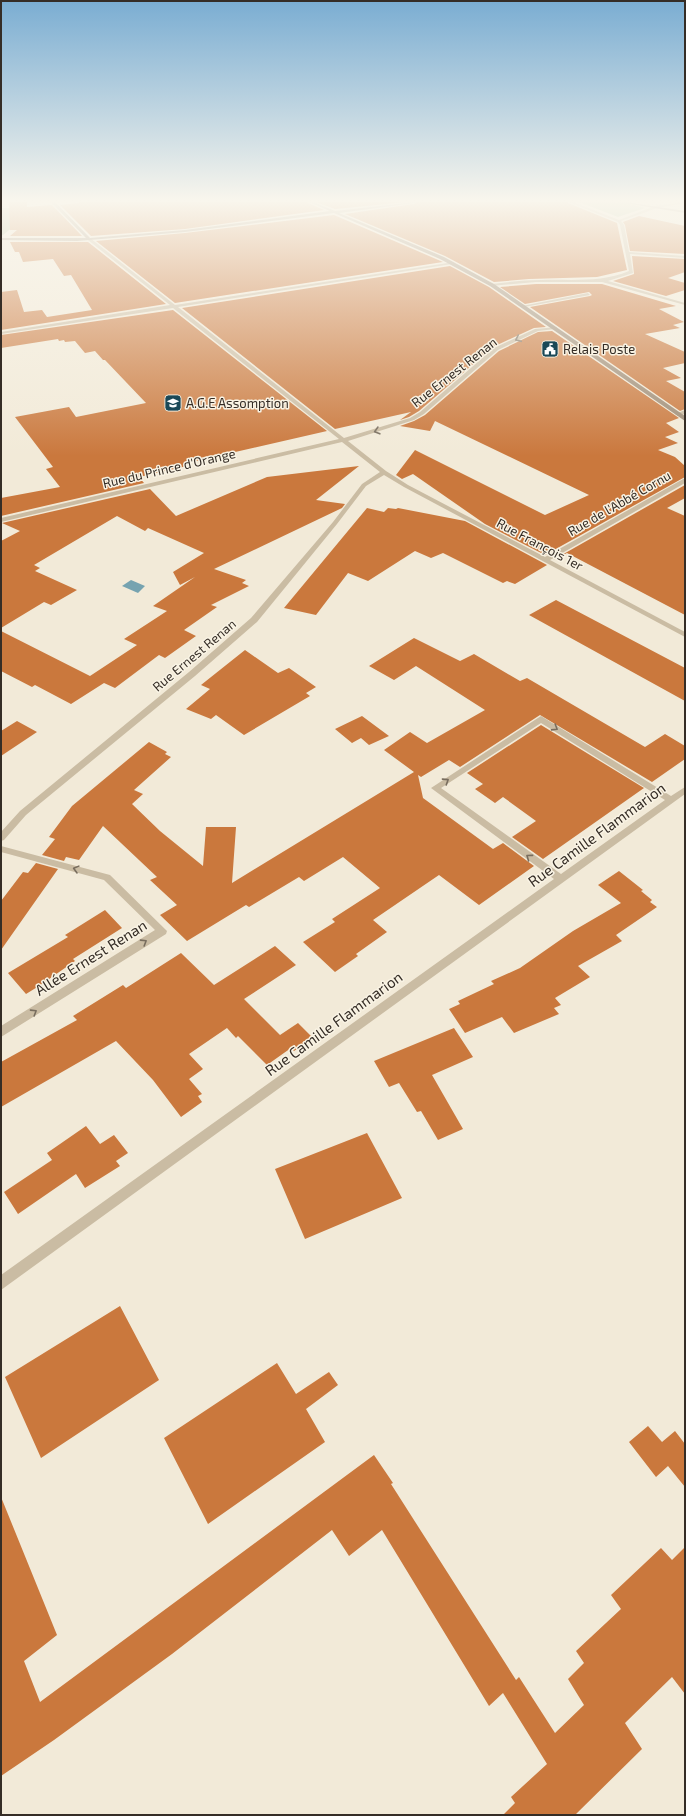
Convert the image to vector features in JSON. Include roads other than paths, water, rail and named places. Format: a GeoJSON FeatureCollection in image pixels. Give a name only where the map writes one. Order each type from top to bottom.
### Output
{"type":"FeatureCollection","features":[{"type":"Feature","properties":{"kind":"main road"},"geometry":{"type":"LineString","coordinates":[[495,287],[685,419]]}},
{"type":"Feature","properties":{"kind":"street"},"geometry":{"type":"LineString","coordinates":[[148,287],[342,440]]}},
{"type":"Feature","properties":{"kind":"street"},"geometry":{"type":"LineString","coordinates":[[1,333],[301,287]]}},
{"type":"Feature","properties":{"kind":"street"},"geometry":{"type":"LineString","coordinates":[[625,287],[685,304]]}},
{"type":"Feature","properties":{"kind":"street"},"geometry":{"type":"LineString","coordinates":[[524,306],[588,294],[586,293]]}},
{"type":"Feature","properties":{"kind":"street","name":"Rue Ernest Renan"},"geometry":{"type":"LineString","coordinates":[[342,440],[412,419],[422,413],[496,350],[537,330],[555,328]]}},
{"type":"Feature","properties":{"kind":"street"},"geometry":{"type":"LineString","coordinates":[[678,414],[685,412]]}},
{"type":"Feature","properties":{"kind":"street","name":"Rue François 1er"},"geometry":{"type":"LineString","coordinates":[[342,440],[384,472],[406,486],[685,635]]}},
{"type":"Feature","properties":{"kind":"street","name":"Rue du Prince d'Orange"},"geometry":{"type":"LineString","coordinates":[[1,520],[342,440]]}},
{"type":"Feature","properties":{"kind":"street","name":"Rue Ernest Renan"},"geometry":{"type":"LineString","coordinates":[[1,838],[23,813],[192,674],[254,620],[335,523],[364,485],[384,472]]}},
{"type":"Feature","properties":{"kind":"street","name":"Rue de l'Abbé Cornu"},"geometry":{"type":"LineString","coordinates":[[545,560],[685,480]]}},
{"type":"Feature","properties":{"kind":"street"},"geometry":{"type":"LineString","coordinates":[[561,880],[435,788],[541,719],[671,800]]}},
{"type":"Feature","properties":{"kind":"street","name":"Rue Camille Flammarion"},"geometry":{"type":"LineString","coordinates":[[1,1283],[685,790]]}},
{"type":"Feature","properties":{"kind":"street","name":"Allée Ernest Renan"},"geometry":{"type":"LineString","coordinates":[[1,849],[107,877],[162,931],[1,1032]]}},
{"type":"Feature","properties":{"kind":"water"},"geometry":{"type":"Polygon","coordinates":[[[131,580],[145,586],[138,593],[122,586],[131,580]]]}},
{"type":"Feature","properties":{"kind":"place","name":"Relais Poste"},"geometry":{"type":"Point","coordinates":[550,349]}},
{"type":"Feature","properties":{"kind":"place","name":"A.G.E Assomption"},"geometry":{"type":"Point","coordinates":[173,403]}}]}
